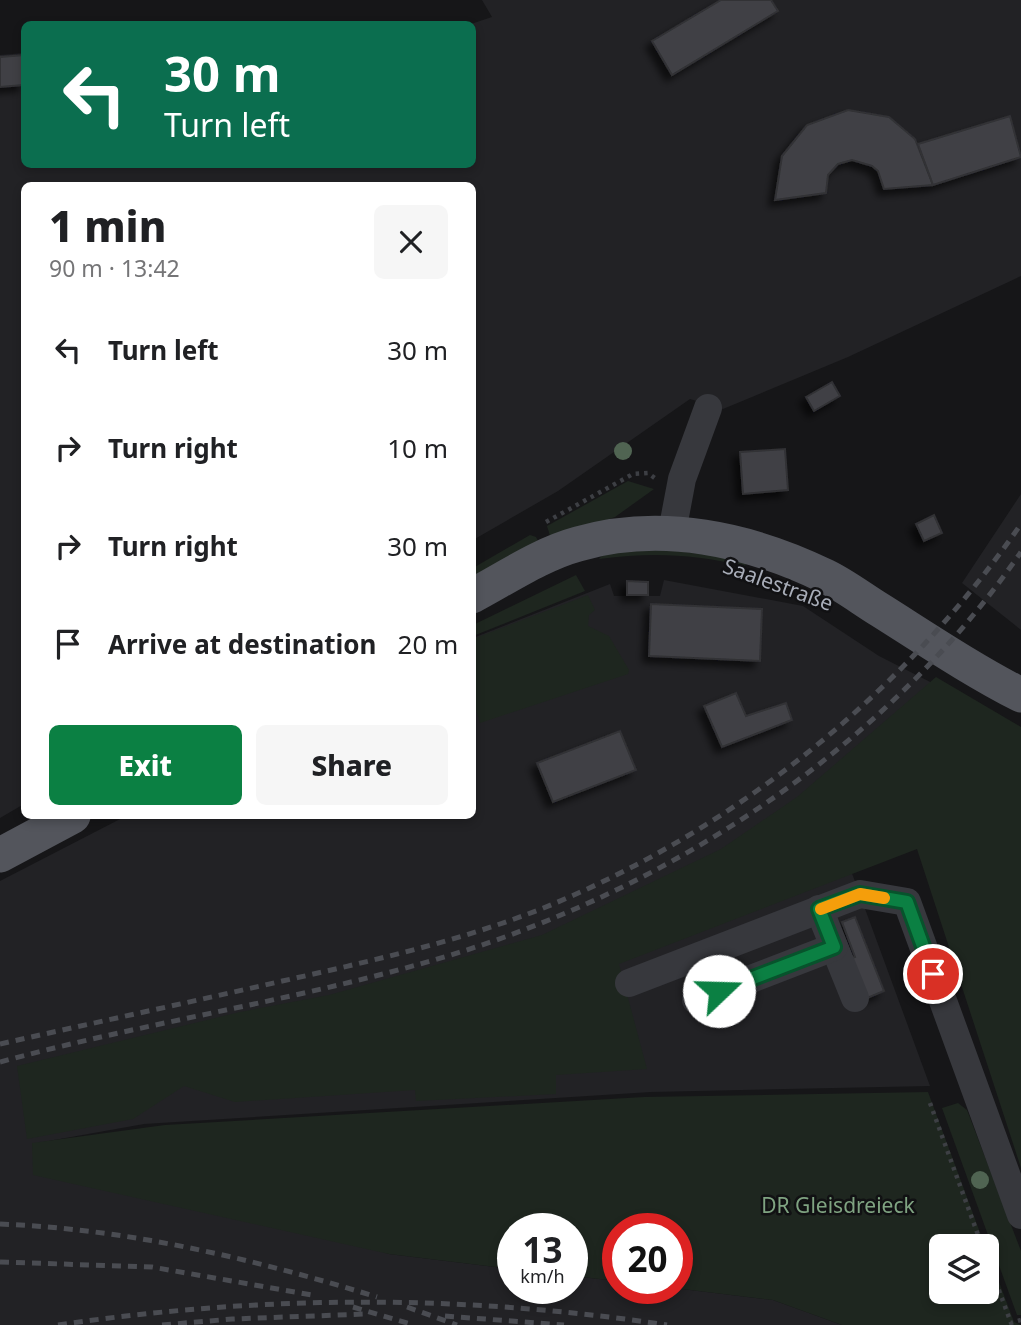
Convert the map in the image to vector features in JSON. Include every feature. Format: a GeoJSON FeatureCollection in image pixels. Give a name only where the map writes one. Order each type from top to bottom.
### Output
{"type":"FeatureCollection","features":[{"type":"Feature","properties":{"kind":"main road","name":"Saalestraße"},"geometry":{"type":"LineString","coordinates":[[476,594],[551,554],[576,544],[618,534],[672,532],[757,548],[827,577],[992,680],[1021,695]]}},
{"type":"Feature","properties":{"kind":"main road"},"geometry":{"type":"LineString","coordinates":[[0,855],[67,819]]}},
{"type":"Feature","properties":{"kind":"lane"},"geometry":{"type":"LineString","coordinates":[[672,532],[682,479],[708,408]]}},
{"type":"Feature","properties":{"kind":"lane"},"geometry":{"type":"LineString","coordinates":[[629,983],[860,894],[907,902],[1021,1215]]}},
{"type":"Feature","properties":{"kind":"lane"},"geometry":{"type":"LineString","coordinates":[[819,909],[855,998]]}},
{"type":"Feature","properties":{"kind":"lane"},"geometry":{"type":"LineString","coordinates":[[696,1000],[834,947]]}},
{"type":"Feature","properties":{"kind":"path"},"geometry":{"type":"LineString","coordinates":[[538,526],[633,474],[648,473],[661,483]]}},
{"type":"Feature","properties":{"kind":"path"},"geometry":{"type":"LineString","coordinates":[[930,1103],[978,1234]]}},
{"type":"Feature","properties":{"kind":"path"},"geometry":{"type":"LineString","coordinates":[[999,1290],[1011,1323],[1021,1320]]}},
{"type":"Feature","properties":{"kind":"shaded area"},"geometry":{"type":"Polygon","coordinates":[[[482,0],[1021,0],[1021,276],[848,357],[723,409],[690,399],[558,491],[476,538],[476,182],[21,182],[21,806],[0,818],[0,55],[21,53],[21,168],[476,168],[476,22],[492,17],[482,0]]]}},
{"type":"Feature","properties":{"kind":"shaded area"},"geometry":{"type":"Polygon","coordinates":[[[1021,494],[1021,630],[962,583],[1021,494]]]}},
{"type":"Feature","properties":{"kind":"shaded area"},"geometry":{"type":"Polygon","coordinates":[[[664,580],[803,606],[879,656],[942,688],[816,793],[853,876],[930,1086],[651,1092],[144,1124],[32,1144],[389,1254],[497,1267],[497,1304],[588,1304],[588,1278],[602,1279],[602,1304],[693,1304],[693,1290],[773,1300],[842,1325],[0,1325],[0,881],[120,819],[476,819],[476,637],[610,584],[614,596],[660,596],[664,580]]]}},
{"type":"Feature","properties":{"kind":"green space"},"geometry":{"type":"Polygon","coordinates":[[[628,481],[654,489],[615,517],[551,539],[547,526],[628,481]]]}},
{"type":"Feature","properties":{"kind":"green space"},"geometry":{"type":"Polygon","coordinates":[[[530,535],[536,537],[539,543],[476,578],[476,566],[530,535]]]}},
{"type":"Feature","properties":{"kind":"green space"},"geometry":{"type":"Polygon","coordinates":[[[645,547],[748,560],[745,566],[672,555],[599,559],[607,550],[645,547]]]}},
{"type":"Feature","properties":{"kind":"green space"},"geometry":{"type":"Polygon","coordinates":[[[576,575],[585,591],[476,635],[476,624],[576,575]]]}},
{"type":"Feature","properties":{"kind":"green space"},"geometry":{"type":"Polygon","coordinates":[[[588,595],[595,610],[589,615],[588,626],[609,636],[629,670],[628,674],[480,723],[476,710],[476,638],[588,595]]]}},
{"type":"Feature","properties":{"kind":"green space"},"geometry":{"type":"Polygon","coordinates":[[[936,677],[1021,727],[1021,1168],[917,849],[619,964],[647,1069],[556,1075],[556,1094],[416,1101],[415,1090],[235,1102],[184,1086],[133,1119],[27,1139],[17,1066],[240,1012],[329,995],[542,935],[721,849],[797,797],[936,677]]]}},
{"type":"Feature","properties":{"kind":"green space","name":"DR Gleisdreieck"},"geometry":{"type":"Polygon","coordinates":[[[928,1092],[981,1234],[929,1234],[929,1304],[999,1304],[999,1282],[1014,1322],[1021,1325],[842,1325],[773,1300],[693,1290],[693,1213],[602,1213],[602,1279],[588,1278],[588,1213],[497,1213],[497,1267],[389,1254],[33,1175],[32,1143],[165,1125],[644,1097],[928,1092]]]}},
{"type":"Feature","properties":{"kind":"green space"},"geometry":{"type":"Polygon","coordinates":[[[958,1103],[967,1110],[1021,1251],[1021,1315],[1017,1315],[999,1265],[999,1234],[988,1234],[942,1108],[958,1103]]]}},
{"type":"Feature","properties":{"kind":"building"},"geometry":{"type":"Polygon","coordinates":[[[721,0],[771,0],[778,11],[672,75],[652,41],[721,0]]]}},
{"type":"Feature","properties":{"kind":"building"},"geometry":{"type":"Polygon","coordinates":[[[21,55],[21,85],[0,87],[0,57],[21,55]]]}},
{"type":"Feature","properties":{"kind":"building"},"geometry":{"type":"Polygon","coordinates":[[[848,110],[889,117],[915,139],[933,185],[884,189],[878,171],[872,166],[852,160],[838,164],[828,175],[826,193],[775,200],[782,156],[807,125],[848,110]]]}},
{"type":"Feature","properties":{"kind":"building"},"geometry":{"type":"Polygon","coordinates":[[[1010,116],[1021,157],[933,185],[918,144],[1010,116]]]}},
{"type":"Feature","properties":{"kind":"building"},"geometry":{"type":"Polygon","coordinates":[[[832,382],[840,396],[814,411],[806,397],[832,382]]]}},
{"type":"Feature","properties":{"kind":"building"},"geometry":{"type":"Polygon","coordinates":[[[785,449],[788,490],[743,494],[740,452],[785,449]]]}},
{"type":"Feature","properties":{"kind":"building"},"geometry":{"type":"Polygon","coordinates":[[[934,515],[942,533],[924,541],[916,524],[934,515]]]}},
{"type":"Feature","properties":{"kind":"building"},"geometry":{"type":"Polygon","coordinates":[[[627,581],[648,582],[648,595],[627,595],[627,581]]]}},
{"type":"Feature","properties":{"kind":"building"},"geometry":{"type":"Polygon","coordinates":[[[651,604],[762,609],[760,661],[649,656],[651,604]]]}},
{"type":"Feature","properties":{"kind":"building"},"geometry":{"type":"Polygon","coordinates":[[[736,693],[746,716],[786,703],[792,720],[722,747],[704,706],[736,693]]]}},
{"type":"Feature","properties":{"kind":"building"},"geometry":{"type":"Polygon","coordinates":[[[620,731],[636,770],[553,802],[537,763],[620,731]]]}},
{"type":"Feature","properties":{"kind":"building"},"geometry":{"type":"Polygon","coordinates":[[[855,917],[884,991],[865,999],[850,959],[855,957],[842,922],[855,917]]]}},
{"type":"Feature","properties":{"kind":"railway"},"geometry":{"type":"LineString","coordinates":[[0,1044],[311,974],[477,932],[541,909],[612,877],[681,840],[747,798],[809,751],[868,700],[923,645],[974,586],[1021,524]]}},
{"type":"Feature","properties":{"kind":"railway"},"geometry":{"type":"LineString","coordinates":[[0,1062],[420,964],[508,936],[593,901],[677,859],[756,810],[831,754],[901,693],[965,625],[1021,552]]}},
{"type":"Feature","properties":{"kind":"railway"},"geometry":{"type":"LineString","coordinates":[[0,1224],[96,1232],[191,1248],[284,1270],[377,1297]]}},
{"type":"Feature","properties":{"kind":"railway"},"geometry":{"type":"LineString","coordinates":[[0,1262],[152,1267],[312,1295]]}},
{"type":"Feature","properties":{"kind":"railway"},"geometry":{"type":"LineString","coordinates":[[58,1325],[210,1308],[362,1302],[515,1308],[667,1325]]}},
{"type":"Feature","properties":{"kind":"railway"},"geometry":{"type":"LineString","coordinates":[[353,1307],[414,1325]]}},
{"type":"Feature","properties":{"kind":"railway"},"geometry":{"type":"LineString","coordinates":[[407,1307],[457,1325]]}},
{"type":"Feature","properties":{"kind":"railway"},"geometry":{"type":"LineString","coordinates":[[162,1325],[232,1319],[365,1314]]}},
{"type":"Feature","properties":{"kind":"railway"},"geometry":{"type":"LineString","coordinates":[[445,1316],[564,1325]]}},
{"type":"Feature","properties":{"kind":"slow traffic"},"geometry":{"type":"LineString","coordinates":[[821,909],[860,894],[884,898]]}},
{"type":"Feature","properties":{"kind":"route"},"geometry":{"type":"LineString","coordinates":[[719,991],[834,947],[819,909],[860,894],[907,902],[933,974]]}}]}
